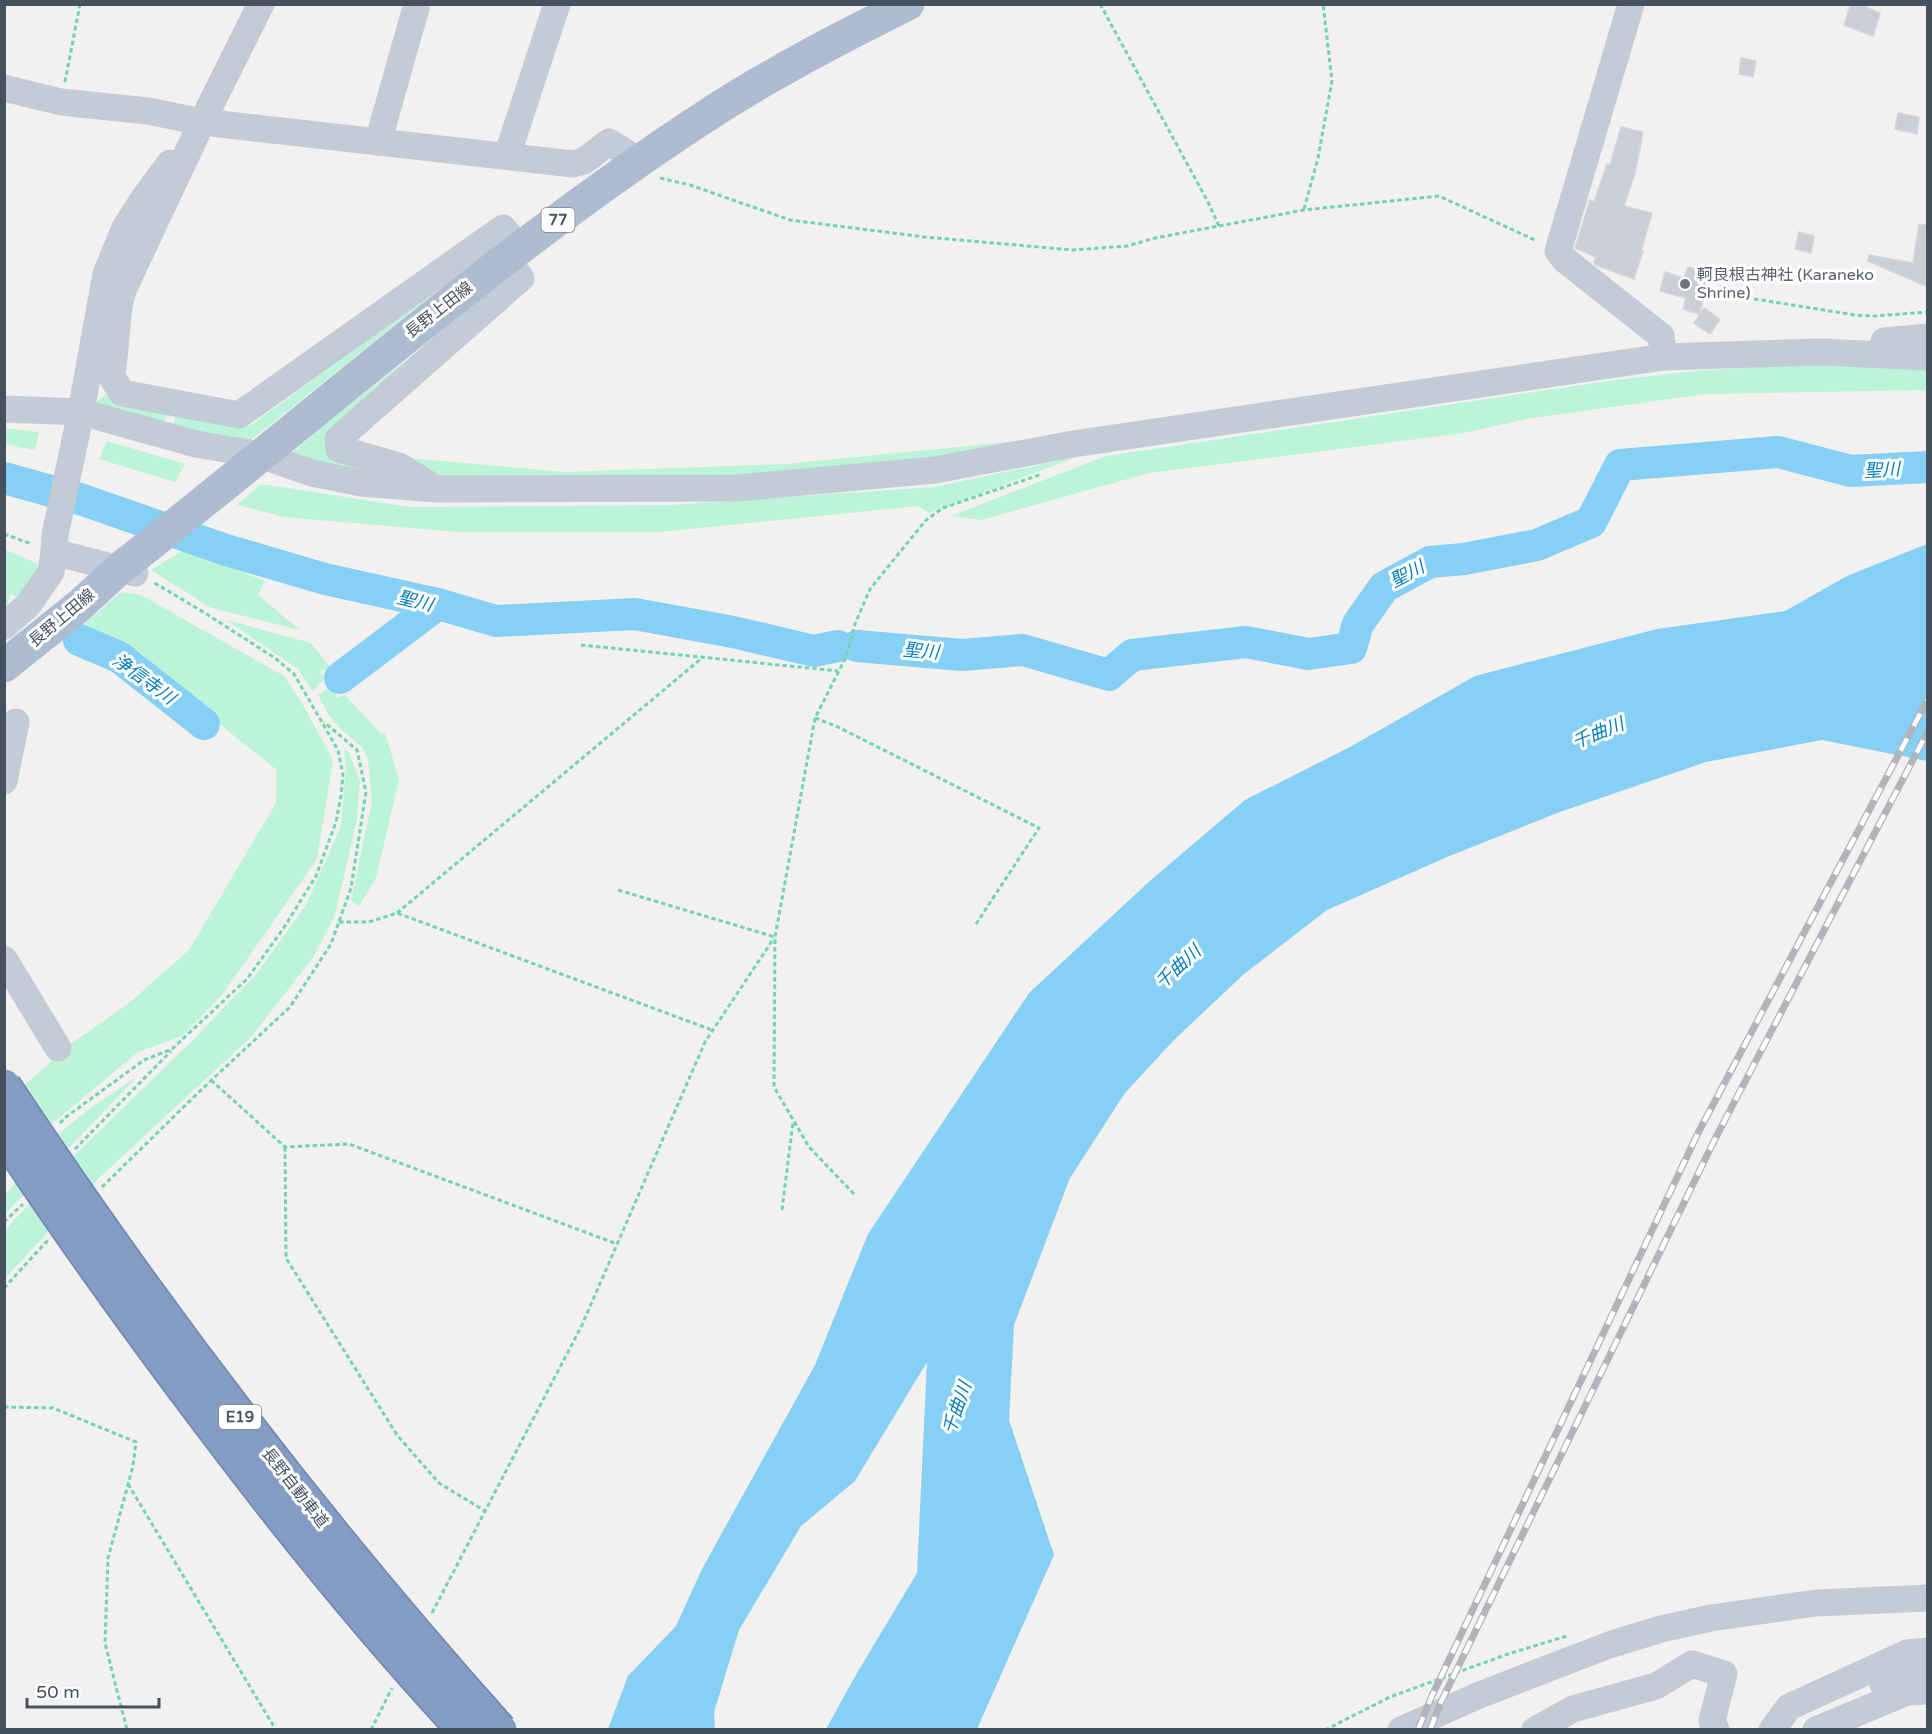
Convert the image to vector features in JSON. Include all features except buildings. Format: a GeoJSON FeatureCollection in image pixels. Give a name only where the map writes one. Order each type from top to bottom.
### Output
{"type":"FeatureCollection","features":[{"type":"Feature","properties":{"kind":"highway","name":"長野自動車道"},"geometry":{"type":"LineString","coordinates":[[4,1086],[113,1246],[256,1439],[382,1596],[500,1730]]}},
{"type":"Feature","properties":{"kind":"highway","name":"長野自動車道"},"geometry":{"type":"LineString","coordinates":[[4,1134],[103,1278],[236,1457],[357,1607],[464,1730]]}},
{"type":"Feature","properties":{"kind":"main road","name":"長野上田線"},"geometry":{"type":"LineString","coordinates":[[4,666],[130,566],[247,465],[513,253],[703,118],[752,88],[908,4]]}},
{"type":"Feature","properties":{"kind":"street"},"geometry":{"type":"LineString","coordinates":[[261,4],[202,122],[123,290],[119,306],[112,377],[122,393],[239,415],[503,228],[521,278],[338,439],[339,449],[399,466],[438,489]]}},
{"type":"Feature","properties":{"kind":"street"},"geometry":{"type":"LineString","coordinates":[[378,142],[417,4]]}},
{"type":"Feature","properties":{"kind":"street"},"geometry":{"type":"LineString","coordinates":[[507,156],[557,4]]}},
{"type":"Feature","properties":{"kind":"street"},"geometry":{"type":"LineString","coordinates":[[1631,4],[1558,251],[1565,260],[1661,336],[1664,357]]}},
{"type":"Feature","properties":{"kind":"street"},"geometry":{"type":"LineString","coordinates":[[4,88],[61,102],[148,111],[202,122],[573,164],[584,161],[609,142],[627,153],[637,164]]}},
{"type":"Feature","properties":{"kind":"street"},"geometry":{"type":"LineString","coordinates":[[4,626],[28,605],[51,572],[54,543],[80,419],[106,274],[125,228],[142,201],[202,122]]}},
{"type":"Feature","properties":{"kind":"street"},"geometry":{"type":"LineString","coordinates":[[1821,352],[1834,345],[1928,337]]}},
{"type":"Feature","properties":{"kind":"street"},"geometry":{"type":"LineString","coordinates":[[4,409],[80,419],[196,444],[247,465],[312,473],[336,479],[438,489],[738,488],[935,470],[1073,444],[1664,357],[1821,352],[1928,357]]}},
{"type":"Feature","properties":{"kind":"street"},"geometry":{"type":"LineString","coordinates":[[54,543],[130,566]]}},
{"type":"Feature","properties":{"kind":"street"},"geometry":{"type":"LineString","coordinates":[[4,730],[16,722],[4,781]]}},
{"type":"Feature","properties":{"kind":"street"},"geometry":{"type":"LineString","coordinates":[[4,959],[58,1048]]}},
{"type":"Feature","properties":{"kind":"street"},"geometry":{"type":"LineString","coordinates":[[1401,1730],[1477,1696],[1609,1645],[1661,1629],[1711,1618],[1816,1603],[1928,1598]]}},
{"type":"Feature","properties":{"kind":"street"},"geometry":{"type":"LineString","coordinates":[[1790,1724],[1907,1653],[1928,1651]]}},
{"type":"Feature","properties":{"kind":"street"},"geometry":{"type":"LineString","coordinates":[[1535,1730],[1572,1709],[1656,1686],[1692,1664],[1724,1674],[1712,1721],[1716,1730]]}},
{"type":"Feature","properties":{"kind":"street"},"geometry":{"type":"LineString","coordinates":[[1790,1724],[1913,1670],[1928,1670]]}},
{"type":"Feature","properties":{"kind":"street"},"geometry":{"type":"LineString","coordinates":[[1790,1724],[1907,1692],[1928,1691]]}},
{"type":"Feature","properties":{"kind":"path"},"geometry":{"type":"LineString","coordinates":[[61,102],[80,4]]}},
{"type":"Feature","properties":{"kind":"path"},"geometry":{"type":"LineString","coordinates":[[1100,4],[1219,226]]}},
{"type":"Feature","properties":{"kind":"path"},"geometry":{"type":"LineString","coordinates":[[1304,210],[1318,158],[1332,81],[1323,4]]}},
{"type":"Feature","properties":{"kind":"path"},"geometry":{"type":"LineString","coordinates":[[637,164],[644,173],[650,176],[690,185],[790,220],[925,237],[1073,250],[1126,246],[1155,238],[1304,210],[1439,196],[1558,251]]}},
{"type":"Feature","properties":{"kind":"path"},"geometry":{"type":"LineString","coordinates":[[1717,293],[1855,315],[1928,312]]}},
{"type":"Feature","properties":{"kind":"path"},"geometry":{"type":"LineString","coordinates":[[854,1194],[809,1147],[774,1087],[775,937],[815,718],[846,657],[855,624],[870,589],[926,520],[943,508],[1051,471]]}},
{"type":"Feature","properties":{"kind":"path"},"geometry":{"type":"LineString","coordinates":[[4,534],[54,543]]}},
{"type":"Feature","properties":{"kind":"path"},"geometry":{"type":"LineString","coordinates":[[69,1156],[172,1049],[247,979],[316,876],[336,822],[343,775],[338,750],[294,674],[275,658],[130,566]]}},
{"type":"Feature","properties":{"kind":"path"},"geometry":{"type":"LineString","coordinates":[[581,645],[838,671]]}},
{"type":"Feature","properties":{"kind":"path"},"geometry":{"type":"LineString","coordinates":[[339,922],[369,922],[397,913],[702,658]]}},
{"type":"Feature","properties":{"kind":"path"},"geometry":{"type":"LineString","coordinates":[[815,718],[838,727],[1039,828],[976,924]]}},
{"type":"Feature","properties":{"kind":"path"},"geometry":{"type":"LineString","coordinates":[[101,1188],[211,1080],[290,1007],[331,944],[351,888],[366,792],[357,750],[321,719]]}},
{"type":"Feature","properties":{"kind":"path"},"geometry":{"type":"LineString","coordinates":[[618,890],[775,937]]}},
{"type":"Feature","properties":{"kind":"path"},"geometry":{"type":"LineString","coordinates":[[397,913],[712,1030]]}},
{"type":"Feature","properties":{"kind":"path"},"geometry":{"type":"LineString","coordinates":[[432,1613],[582,1325],[705,1042],[775,937]]}},
{"type":"Feature","properties":{"kind":"path"},"geometry":{"type":"LineString","coordinates":[[58,1125],[144,1060],[172,1049]]}},
{"type":"Feature","properties":{"kind":"path"},"geometry":{"type":"LineString","coordinates":[[211,1080],[285,1147],[349,1144],[617,1244]]}},
{"type":"Feature","properties":{"kind":"path"},"geometry":{"type":"LineString","coordinates":[[782,1210],[793,1120]]}},
{"type":"Feature","properties":{"kind":"path"},"geometry":{"type":"LineString","coordinates":[[285,1147],[286,1258],[397,1435],[439,1483],[485,1511]]}},
{"type":"Feature","properties":{"kind":"path"},"geometry":{"type":"LineString","coordinates":[[4,1222],[29,1198]]}},
{"type":"Feature","properties":{"kind":"path"},"geometry":{"type":"LineString","coordinates":[[4,1288],[52,1236]]}},
{"type":"Feature","properties":{"kind":"path"},"geometry":{"type":"LineString","coordinates":[[4,1407],[53,1408],[136,1442],[134,1466],[108,1558],[105,1643],[127,1730]]}},
{"type":"Feature","properties":{"kind":"path"},"geometry":{"type":"LineString","coordinates":[[128,1484],[276,1730]]}},
{"type":"Feature","properties":{"kind":"path"},"geometry":{"type":"LineString","coordinates":[[1325,1730],[1390,1697],[1508,1654],[1576,1633]]}},
{"type":"Feature","properties":{"kind":"path"},"geometry":{"type":"LineString","coordinates":[[371,1730],[396,1681]]}},
{"type":"Feature","properties":{"kind":"green space"},"geometry":{"type":"Polygon","coordinates":[[[467,267],[245,445],[172,431],[177,412],[250,426],[467,267]]]}},
{"type":"Feature","properties":{"kind":"green space"},"geometry":{"type":"Polygon","coordinates":[[[487,297],[334,435],[378,465],[374,478],[291,454],[324,425],[487,297]]]}},
{"type":"Feature","properties":{"kind":"green space"},"geometry":{"type":"Polygon","coordinates":[[[1824,363],[1927,369],[1927,390],[1705,394],[1526,419],[1464,433],[1149,473],[981,520],[951,516],[1106,456],[1615,380],[1696,371],[1824,363]]]}},
{"type":"Feature","properties":{"kind":"green space"},"geometry":{"type":"Polygon","coordinates":[[[107,394],[170,409],[161,429],[91,406],[107,394]]]}},
{"type":"Feature","properties":{"kind":"green space"},"geometry":{"type":"Polygon","coordinates":[[[5,428],[39,432],[35,450],[5,444],[5,428]]]}},
{"type":"Feature","properties":{"kind":"green space"},"geometry":{"type":"Polygon","coordinates":[[[1037,439],[946,463],[776,478],[439,479],[386,456],[565,472],[785,464],[1037,439]]]}},
{"type":"Feature","properties":{"kind":"green space"},"geometry":{"type":"Polygon","coordinates":[[[107,441],[185,464],[175,482],[99,459],[107,441]]]}},
{"type":"Feature","properties":{"kind":"green space"},"geometry":{"type":"Polygon","coordinates":[[[1077,457],[929,513],[918,506],[659,532],[458,532],[284,517],[237,505],[261,484],[409,507],[670,505],[933,487],[1077,457]]]}},
{"type":"Feature","properties":{"kind":"green space"},"geometry":{"type":"Polygon","coordinates":[[[4,549],[38,564],[31,591],[24,599],[10,594],[7,606],[4,605],[4,549]]]}},
{"type":"Feature","properties":{"kind":"green space"},"geometry":{"type":"Polygon","coordinates":[[[185,549],[265,581],[258,595],[300,630],[211,608],[151,570],[185,549]]]}},
{"type":"Feature","properties":{"kind":"green space"},"geometry":{"type":"Polygon","coordinates":[[[121,592],[141,595],[284,676],[333,760],[317,859],[222,995],[182,1036],[138,1052],[19,1151],[5,1174],[4,1103],[72,1043],[128,1004],[189,950],[276,803],[277,770],[206,713],[142,654],[108,641],[81,627],[121,592]]]}},
{"type":"Feature","properties":{"kind":"green space"},"geometry":{"type":"Polygon","coordinates":[[[226,620],[311,643],[330,667],[320,672],[325,678],[313,691],[298,669],[226,620]]]}},
{"type":"Feature","properties":{"kind":"green space"},"geometry":{"type":"Polygon","coordinates":[[[332,686],[337,698],[345,695],[382,735],[385,733],[399,779],[376,878],[359,906],[351,900],[372,802],[368,759],[362,747],[330,717],[318,695],[332,686]]]}},
{"type":"Feature","properties":{"kind":"green space"},"geometry":{"type":"Polygon","coordinates":[[[344,751],[348,751],[360,781],[357,819],[335,915],[314,956],[252,1036],[99,1178],[5,1278],[5,1230],[77,1153],[194,1039],[257,973],[306,905],[341,826],[346,768],[344,751]]]}},
{"type":"Feature","properties":{"kind":"green space"},"geometry":{"type":"Polygon","coordinates":[[[137,1077],[5,1214],[5,1195],[53,1138],[93,1106],[137,1077]]]}},
{"type":"Feature","properties":{"kind":"water","name":"千曲川"},"geometry":{"type":"Polygon","coordinates":[[[1927,544],[1927,761],[1822,740],[1706,762],[1557,813],[1447,857],[1327,910],[1244,974],[1174,1040],[1125,1093],[1070,1178],[1014,1325],[1009,1420],[1054,1555],[977,1729],[826,1729],[917,1573],[927,1362],[855,1481],[801,1526],[739,1630],[714,1712],[715,1729],[608,1729],[628,1676],[676,1626],[702,1569],[815,1365],[868,1234],[1029,993],[1152,879],[1245,800],[1348,748],[1475,676],[1657,629],[1785,611],[1847,576],[1927,544]]]}},
{"type":"Feature","properties":{"kind":"waterway","name":"聖川"},"geometry":{"type":"LineString","coordinates":[[857,646],[962,655],[1023,650],[1109,675],[1132,655],[1246,642],[1308,654],[1351,648],[1358,624],[1384,587],[1430,562],[1464,559],[1537,545],[1591,522],[1620,465],[1778,452],[1851,471],[1928,467]]}},
{"type":"Feature","properties":{"kind":"waterway","name":"聖川"},"geometry":{"type":"LineString","coordinates":[[4,478],[83,500],[226,550],[325,579],[438,604],[496,621],[635,614],[733,632],[814,651],[838,646]]}},
{"type":"Feature","properties":{"kind":"waterway","name":"浄信寺川"},"geometry":{"type":"LineString","coordinates":[[340,678],[438,604]]}},
{"type":"Feature","properties":{"kind":"waterway","name":"浄信寺川"},"geometry":{"type":"LineString","coordinates":[[79,640],[119,657],[204,724]]}},
{"type":"Feature","properties":{"kind":"railway"},"geometry":{"type":"LineString","coordinates":[[1418,1730],[1431,1698],[1698,1133],[1928,699]]}},
{"type":"Feature","properties":{"kind":"railway"},"geometry":{"type":"LineString","coordinates":[[1430,1730],[1441,1702],[1714,1141],[1928,731]]}},
{"type":"Feature","properties":{"kind":"place","name":"軻良根古神社 (Karaneko Shrine)"},"geometry":{"type":"Point","coordinates":[1685,284]}}]}
